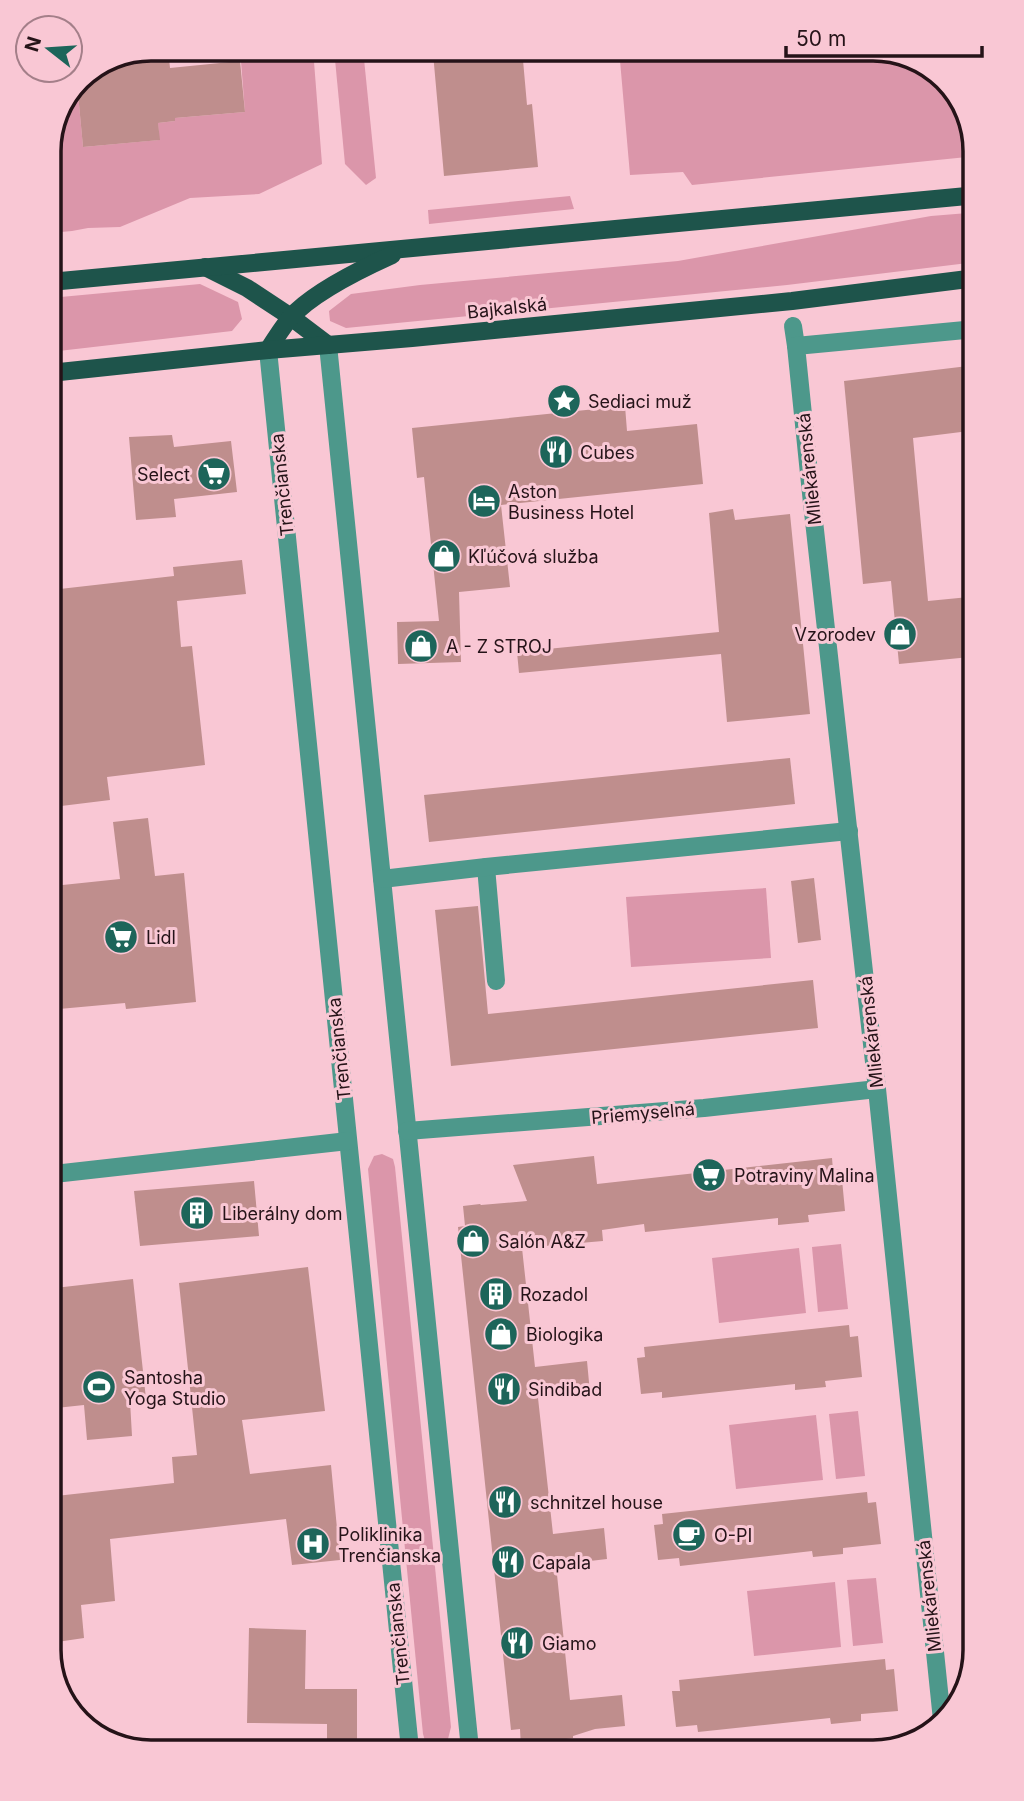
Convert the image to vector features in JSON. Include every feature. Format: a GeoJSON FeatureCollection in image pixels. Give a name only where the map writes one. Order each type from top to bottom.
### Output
{"type":"FeatureCollection","features":[{"type":"Feature","properties":{"kind":"main road"},"geometry":{"type":"LineString","coordinates":[[61,281],[963,196]]}},
{"type":"Feature","properties":{"kind":"main road"},"geometry":{"type":"LineString","coordinates":[[268,350],[291,317],[316,297],[404,248]]}},
{"type":"Feature","properties":{"kind":"main road"},"geometry":{"type":"LineString","coordinates":[[205,267],[247,288],[328,345]]}},
{"type":"Feature","properties":{"kind":"main road","name":"Bajkalská"},"geometry":{"type":"LineString","coordinates":[[61,372],[792,301],[963,280]]}},
{"type":"Feature","properties":{"kind":"street","name":"Mliekárenská"},"geometry":{"type":"LineString","coordinates":[[793,326],[877,1089],[941,1708]]}},
{"type":"Feature","properties":{"kind":"street"},"geometry":{"type":"LineString","coordinates":[[796,346],[963,330]]}},
{"type":"Feature","properties":{"kind":"street"},"geometry":{"type":"LineString","coordinates":[[328,345],[469,1740]]}},
{"type":"Feature","properties":{"kind":"street","name":"Trenčianska"},"geometry":{"type":"LineString","coordinates":[[268,350],[409,1740]]}},
{"type":"Feature","properties":{"kind":"street"},"geometry":{"type":"LineString","coordinates":[[382,879],[849,831]]}},
{"type":"Feature","properties":{"kind":"street"},"geometry":{"type":"LineString","coordinates":[[486,867],[496,981]]}},
{"type":"Feature","properties":{"kind":"street","name":"Priemyselná"},"geometry":{"type":"LineString","coordinates":[[407,1131],[704,1108],[877,1089]]}},
{"type":"Feature","properties":{"kind":"street"},"geometry":{"type":"LineString","coordinates":[[61,1173],[348,1141]]}},
{"type":"Feature","properties":{"kind":"shaded area"},"geometry":{"type":"Polygon","coordinates":[[[241,61],[314,61],[322,164],[259,194],[190,198],[120,227],[61,232],[61,146],[64,128],[79,99],[83,147],[159,140],[158,123],[175,121],[175,118],[245,112],[241,61]]]}},
{"type":"Feature","properties":{"kind":"shaded area"},"geometry":{"type":"Polygon","coordinates":[[[335,61],[364,61],[376,178],[366,185],[345,164],[335,61]]]}},
{"type":"Feature","properties":{"kind":"shaded area"},"geometry":{"type":"Polygon","coordinates":[[[620,61],[878,61],[902,66],[923,76],[948,101],[960,128],[963,151],[963,157],[692,185],[683,172],[630,175],[620,61]]]}},
{"type":"Feature","properties":{"kind":"shaded area"},"geometry":{"type":"Polygon","coordinates":[[[570,196],[574,209],[429,224],[428,210],[570,196]]]}},
{"type":"Feature","properties":{"kind":"shaded area"},"geometry":{"type":"Polygon","coordinates":[[[963,213],[963,264],[787,285],[346,328],[330,321],[329,311],[351,294],[678,261],[931,216],[963,213]]]}},
{"type":"Feature","properties":{"kind":"shaded area"},"geometry":{"type":"Polygon","coordinates":[[[200,284],[238,302],[242,319],[232,331],[61,351],[61,297],[200,284]]]}},
{"type":"Feature","properties":{"kind":"shaded area"},"geometry":{"type":"Polygon","coordinates":[[[766,888],[771,958],[631,967],[626,897],[766,888]]]}},
{"type":"Feature","properties":{"kind":"shaded area"},"geometry":{"type":"Polygon","coordinates":[[[382,1154],[393,1159],[395,1167],[451,1727],[448,1740],[425,1740],[423,1734],[368,1169],[374,1156],[382,1154]]]}},
{"type":"Feature","properties":{"kind":"shaded area"},"geometry":{"type":"Polygon","coordinates":[[[841,1244],[848,1309],[818,1312],[812,1247],[841,1244]]]}},
{"type":"Feature","properties":{"kind":"shaded area"},"geometry":{"type":"Polygon","coordinates":[[[799,1248],[806,1313],[719,1323],[712,1258],[799,1248]]]}},
{"type":"Feature","properties":{"kind":"shaded area"},"geometry":{"type":"Polygon","coordinates":[[[858,1411],[865,1476],[836,1479],[829,1414],[858,1411]]]}},
{"type":"Feature","properties":{"kind":"shaded area"},"geometry":{"type":"Polygon","coordinates":[[[816,1415],[823,1480],[736,1489],[729,1425],[816,1415]]]}},
{"type":"Feature","properties":{"kind":"shaded area"},"geometry":{"type":"Polygon","coordinates":[[[876,1578],[883,1643],[853,1646],[847,1580],[876,1578]]]}},
{"type":"Feature","properties":{"kind":"shaded area"},"geometry":{"type":"Polygon","coordinates":[[[835,1582],[841,1647],[754,1656],[747,1591],[835,1582]]]}},
{"type":"Feature","properties":{"kind":"building"},"geometry":{"type":"Polygon","coordinates":[[[169,61],[170,68],[240,61],[245,112],[175,118],[175,121],[158,123],[160,140],[83,147],[79,99],[106,73],[134,63],[169,61]]]}},
{"type":"Feature","properties":{"kind":"building"},"geometry":{"type":"Polygon","coordinates":[[[434,61],[523,61],[527,105],[532,104],[538,167],[444,176],[434,61]]]}},
{"type":"Feature","properties":{"kind":"building"},"geometry":{"type":"Polygon","coordinates":[[[963,367],[963,432],[913,438],[928,601],[963,598],[963,658],[899,664],[891,581],[863,584],[844,381],[963,367]]]}},
{"type":"Feature","properties":{"kind":"building","name":"Aston Business Hotel"},"geometry":{"type":"Polygon","coordinates":[[[625,406],[627,431],[697,424],[703,484],[501,505],[510,587],[459,592],[461,662],[398,664],[397,622],[439,621],[424,477],[417,478],[412,428],[625,406]]]}},
{"type":"Feature","properties":{"kind":"building"},"geometry":{"type":"Polygon","coordinates":[[[172,435],[174,447],[231,441],[237,492],[174,499],[176,517],[136,520],[129,437],[172,435]]]}},
{"type":"Feature","properties":{"kind":"building"},"geometry":{"type":"Polygon","coordinates":[[[733,509],[735,520],[790,514],[810,714],[727,722],[721,654],[519,673],[517,652],[719,632],[709,513],[733,509]]]}},
{"type":"Feature","properties":{"kind":"building"},"geometry":{"type":"Polygon","coordinates":[[[242,560],[246,594],[177,601],[181,647],[192,646],[205,765],[107,777],[110,800],[61,806],[61,589],[174,576],[173,567],[242,560]]]}},
{"type":"Feature","properties":{"kind":"building"},"geometry":{"type":"Polygon","coordinates":[[[790,758],[795,804],[429,842],[424,795],[790,758]]]}},
{"type":"Feature","properties":{"kind":"building","name":"Lidl"},"geometry":{"type":"Polygon","coordinates":[[[148,818],[155,876],[184,873],[196,1002],[126,1009],[125,1003],[61,1009],[61,885],[120,879],[113,822],[148,818]]]}},
{"type":"Feature","properties":{"kind":"building"},"geometry":{"type":"Polygon","coordinates":[[[814,878],[821,940],[798,943],[791,881],[814,878]]]}},
{"type":"Feature","properties":{"kind":"building"},"geometry":{"type":"Polygon","coordinates":[[[478,906],[488,1014],[813,980],[818,1028],[451,1066],[435,910],[478,906]]]}},
{"type":"Feature","properties":{"kind":"building"},"geometry":{"type":"Polygon","coordinates":[[[594,1156],[597,1184],[832,1158],[833,1170],[841,1169],[845,1211],[808,1215],[809,1222],[778,1225],[778,1218],[645,1232],[644,1224],[602,1230],[603,1241],[522,1248],[535,1367],[587,1361],[590,1393],[538,1398],[553,1534],[604,1528],[607,1559],[556,1565],[570,1700],[622,1695],[625,1726],[595,1729],[566,1740],[521,1740],[520,1729],[511,1730],[458,1227],[465,1226],[463,1206],[527,1201],[513,1165],[594,1156]]]}},
{"type":"Feature","properties":{"kind":"building","name":"Liberálny dom"},"geometry":{"type":"Polygon","coordinates":[[[254,1181],[259,1236],[140,1246],[134,1191],[254,1181]]]}},
{"type":"Feature","properties":{"kind":"building"},"geometry":{"type":"Polygon","coordinates":[[[308,1267],[325,1411],[242,1420],[250,1474],[331,1465],[340,1560],[292,1565],[286,1519],[110,1539],[115,1601],[81,1605],[84,1638],[61,1641],[61,1495],[174,1483],[172,1457],[197,1455],[179,1283],[308,1267]]]}},
{"type":"Feature","properties":{"kind":"building"},"geometry":{"type":"Polygon","coordinates":[[[133,1279],[146,1399],[130,1401],[132,1436],[87,1440],[84,1405],[61,1407],[61,1287],[133,1279]]]}},
{"type":"Feature","properties":{"kind":"building"},"geometry":{"type":"Polygon","coordinates":[[[849,1325],[850,1337],[858,1336],[862,1377],[825,1381],[826,1387],[795,1390],[795,1384],[662,1398],[662,1392],[641,1394],[637,1358],[645,1357],[644,1347],[849,1325]]]}},
{"type":"Feature","properties":{"kind":"building"},"geometry":{"type":"Polygon","coordinates":[[[867,1492],[868,1503],[876,1502],[881,1544],[843,1548],[843,1554],[813,1557],[812,1551],[680,1566],[679,1558],[658,1560],[654,1525],[663,1524],[662,1514],[867,1492]]]}},
{"type":"Feature","properties":{"kind":"building"},"geometry":{"type":"Polygon","coordinates":[[[249,1628],[306,1630],[305,1689],[357,1689],[357,1740],[327,1740],[327,1724],[247,1723],[249,1628]]]}},
{"type":"Feature","properties":{"kind":"building"},"geometry":{"type":"Polygon","coordinates":[[[885,1659],[886,1670],[894,1669],[898,1711],[861,1714],[861,1721],[831,1724],[830,1718],[698,1732],[697,1725],[676,1727],[672,1691],[680,1691],[679,1680],[885,1659]]]}},
{"type":"Feature","properties":{"kind":"place","name":"Sediaci muž"},"geometry":{"type":"Point","coordinates":[564,401]}},
{"type":"Feature","properties":{"kind":"place","name":"Cubes"},"geometry":{"type":"Point","coordinates":[556,452]}},
{"type":"Feature","properties":{"kind":"place","name":"Select"},"geometry":{"type":"Point","coordinates":[214,474]}},
{"type":"Feature","properties":{"kind":"place","name":"Aston Business Hotel"},"geometry":{"type":"Point","coordinates":[484,501]}},
{"type":"Feature","properties":{"kind":"place","name":"Kľúčová služba"},"geometry":{"type":"Point","coordinates":[444,556]}},
{"type":"Feature","properties":{"kind":"place","name":"Vzorodev"},"geometry":{"type":"Point","coordinates":[900,634]}},
{"type":"Feature","properties":{"kind":"place","name":"A - Z STROJ"},"geometry":{"type":"Point","coordinates":[421,646]}},
{"type":"Feature","properties":{"kind":"place","name":"Lidl"},"geometry":{"type":"Point","coordinates":[121,937]}},
{"type":"Feature","properties":{"kind":"place","name":"Potraviny Malina"},"geometry":{"type":"Point","coordinates":[709,1175]}},
{"type":"Feature","properties":{"kind":"place","name":"Liberálny dom"},"geometry":{"type":"Point","coordinates":[197,1213]}},
{"type":"Feature","properties":{"kind":"place","name":"Salón A&Z"},"geometry":{"type":"Point","coordinates":[473,1241]}},
{"type":"Feature","properties":{"kind":"place","name":"Rozadol"},"geometry":{"type":"Point","coordinates":[496,1294]}},
{"type":"Feature","properties":{"kind":"place","name":"Biologika"},"geometry":{"type":"Point","coordinates":[501,1334]}},
{"type":"Feature","properties":{"kind":"place","name":"Santosha Yoga Studio"},"geometry":{"type":"Point","coordinates":[99,1387]}},
{"type":"Feature","properties":{"kind":"place","name":"Sindibad"},"geometry":{"type":"Point","coordinates":[504,1389]}},
{"type":"Feature","properties":{"kind":"place","name":"schnitzel house"},"geometry":{"type":"Point","coordinates":[505,1502]}},
{"type":"Feature","properties":{"kind":"place","name":"O-PI"},"geometry":{"type":"Point","coordinates":[689,1535]}},
{"type":"Feature","properties":{"kind":"place","name":"Poliklinika Trenčianska"},"geometry":{"type":"Point","coordinates":[313,1544]}},
{"type":"Feature","properties":{"kind":"place","name":"Capala"},"geometry":{"type":"Point","coordinates":[508,1562]}},
{"type":"Feature","properties":{"kind":"place","name":"Giamo"},"geometry":{"type":"Point","coordinates":[517,1643]}}]}
